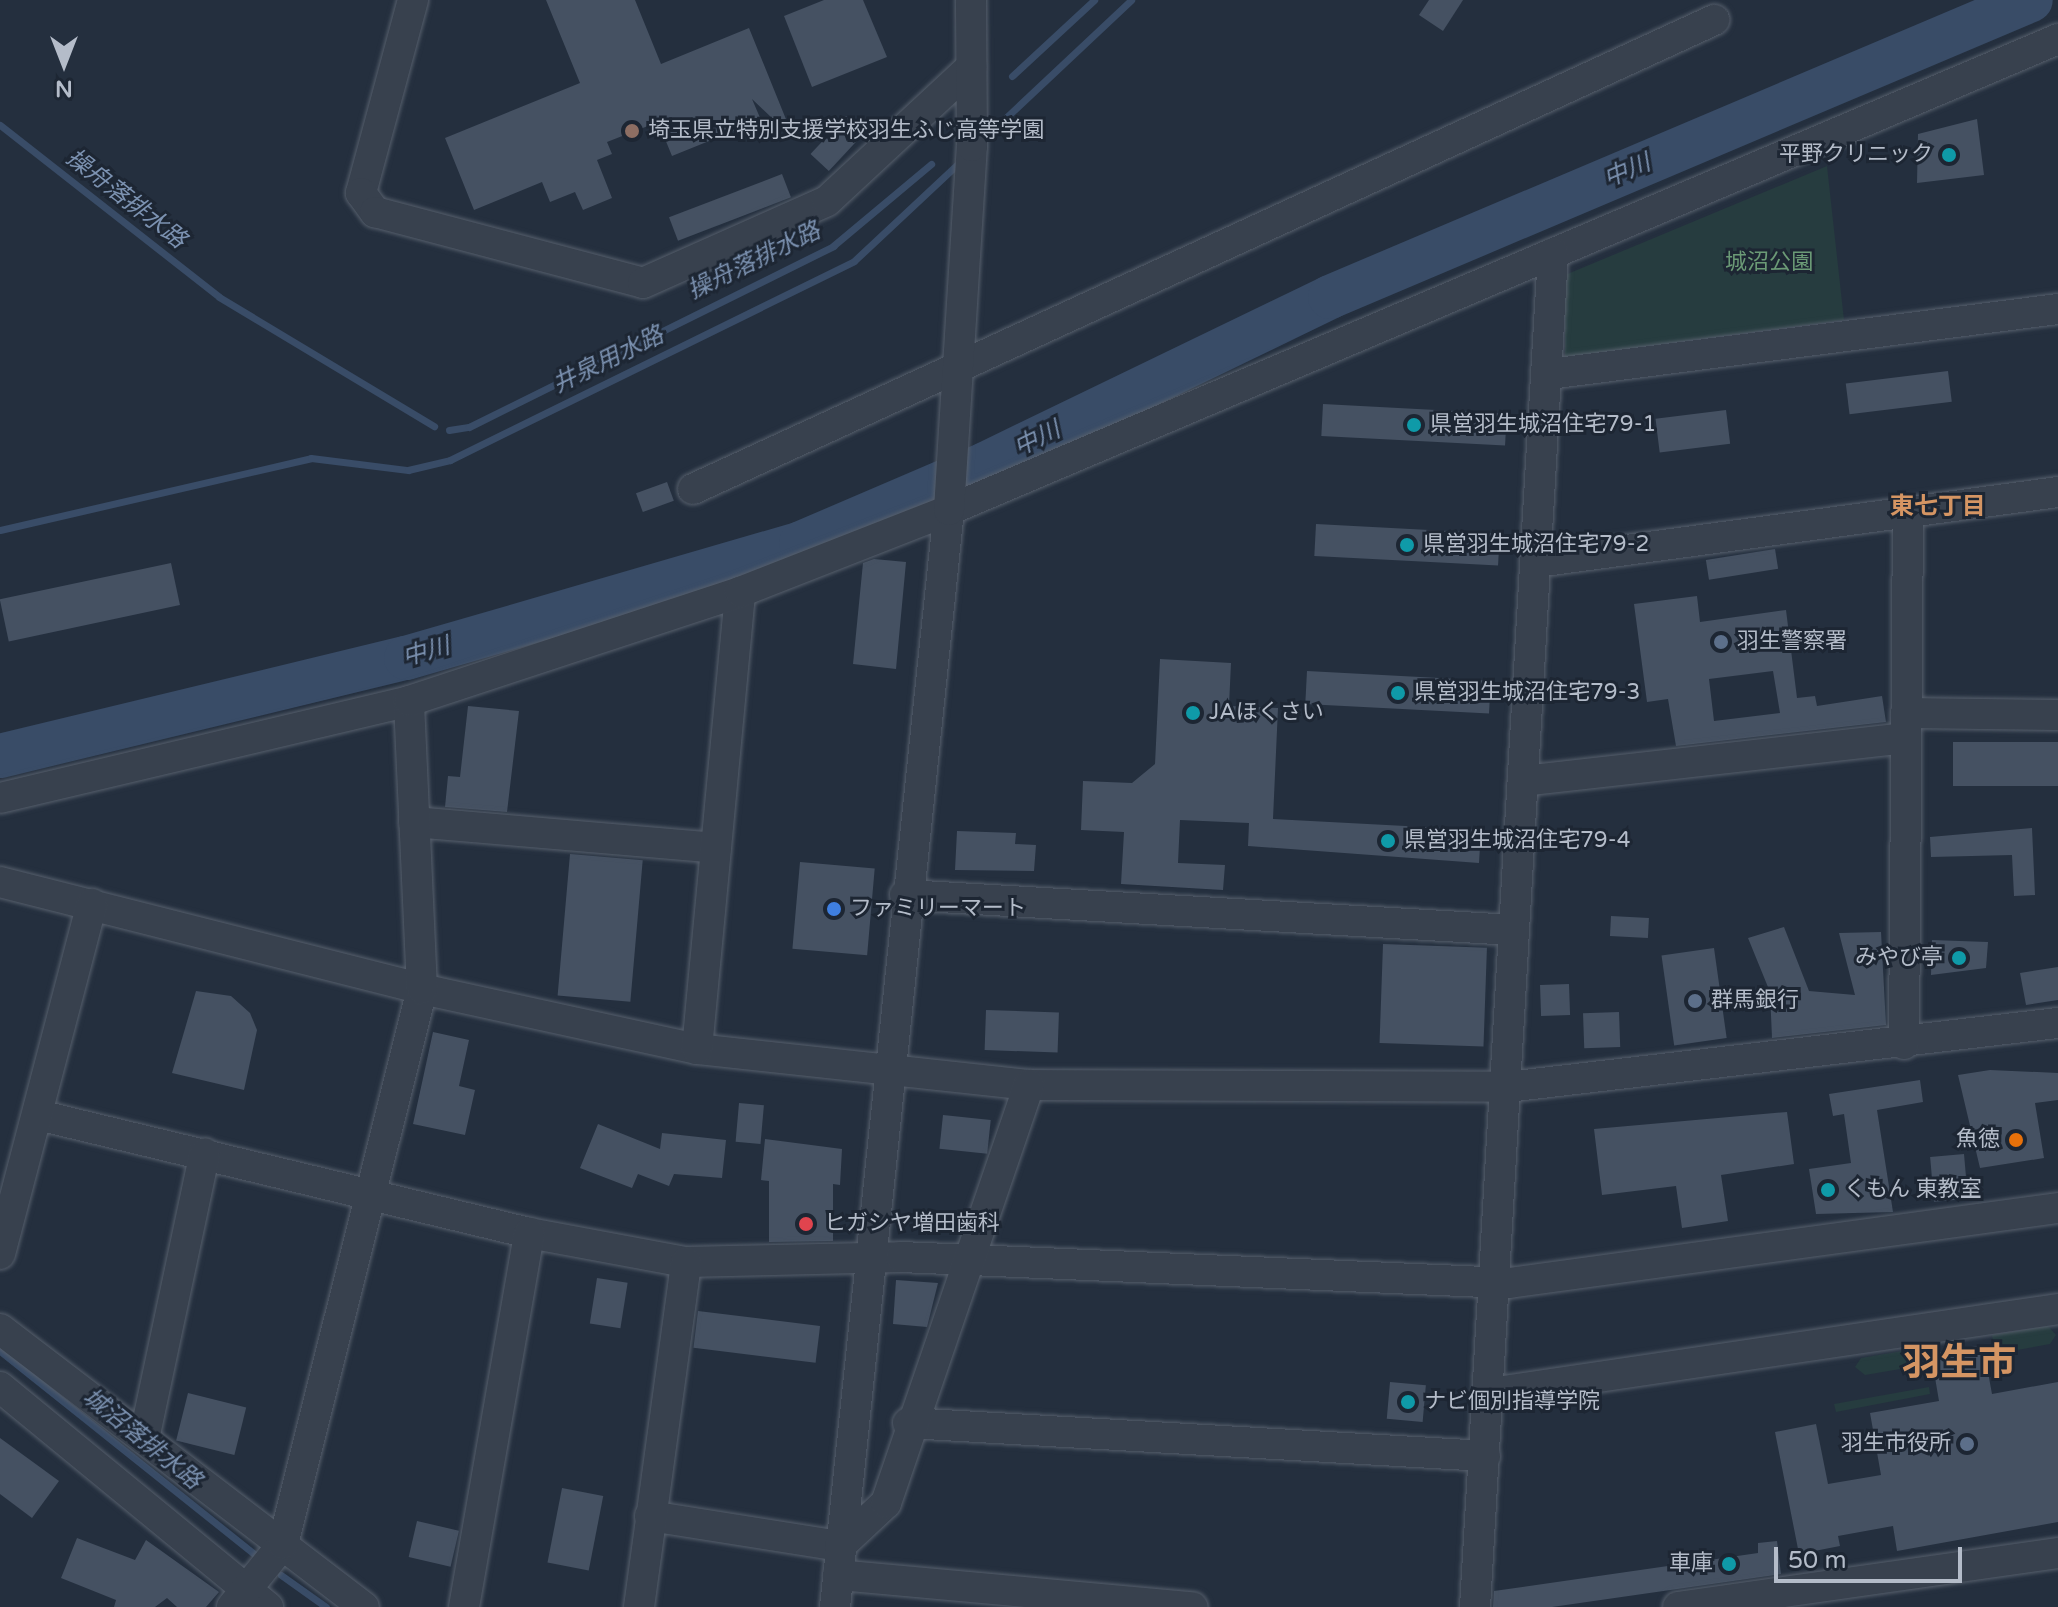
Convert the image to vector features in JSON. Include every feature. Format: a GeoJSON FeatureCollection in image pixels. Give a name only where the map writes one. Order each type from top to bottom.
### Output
{"type":"FeatureCollection","features":[{"type":"Feature","properties":{"kind":"street"},"geometry":{"type":"LineString","coordinates":[[413,0],[361,193],[375,212],[643,283],[827,201],[971,67]]}},
{"type":"Feature","properties":{"kind":"street"},"geometry":{"type":"LineString","coordinates":[[835,1607],[866,1261],[949,510],[971,67],[971,0]]}},
{"type":"Feature","properties":{"kind":"street"},"geometry":{"type":"LineString","coordinates":[[693,489],[1714,20]]}},
{"type":"Feature","properties":{"kind":"street"},"geometry":{"type":"LineString","coordinates":[[0,798],[409,701],[740,592],[949,510],[2058,39]]}},
{"type":"Feature","properties":{"kind":"street"},"geometry":{"type":"LineString","coordinates":[[1475,1607],[1490,1393],[1513,930],[1549,374],[1553,253]]}},
{"type":"Feature","properties":{"kind":"street"},"geometry":{"type":"LineString","coordinates":[[1549,374],[2058,309]]}},
{"type":"Feature","properties":{"kind":"street"},"geometry":{"type":"LineString","coordinates":[[1537,562],[2058,492]]}},
{"type":"Feature","properties":{"kind":"street"},"geometry":{"type":"LineString","coordinates":[[1904,1044],[1908,514]]}},
{"type":"Feature","properties":{"kind":"street"},"geometry":{"type":"LineString","coordinates":[[697,1049],[740,592]]}},
{"type":"Feature","properties":{"kind":"street"},"geometry":{"type":"LineString","coordinates":[[0,1387],[249,1604],[283,1544],[422,989],[409,701]]}},
{"type":"Feature","properties":{"kind":"street"},"geometry":{"type":"LineString","coordinates":[[1523,781],[1906,726],[2058,715]]}},
{"type":"Feature","properties":{"kind":"street"},"geometry":{"type":"LineString","coordinates":[[414,822],[716,848]]}},
{"type":"Feature","properties":{"kind":"street"},"geometry":{"type":"LineString","coordinates":[[0,882],[422,989],[697,1049],[1029,1085],[1507,1087],[1904,1044],[2058,1023]]}},
{"type":"Feature","properties":{"kind":"street"},"geometry":{"type":"LineString","coordinates":[[905,895],[1513,930]]}},
{"type":"Feature","properties":{"kind":"street"},"geometry":{"type":"LineString","coordinates":[[0,1254],[92,904]]}},
{"type":"Feature","properties":{"kind":"street"},"geometry":{"type":"LineString","coordinates":[[839,1561],[886,1503],[908,1423],[1029,1085]]}},
{"type":"Feature","properties":{"kind":"street"},"geometry":{"type":"LineString","coordinates":[[38,1115],[371,1191],[529,1233],[686,1262],[966,1260],[1496,1283],[2058,1208]]}},
{"type":"Feature","properties":{"kind":"street"},"geometry":{"type":"LineString","coordinates":[[144,1439],[205,1153]]}},
{"type":"Feature","properties":{"kind":"street"},"geometry":{"type":"LineString","coordinates":[[464,1607],[529,1233]]}},
{"type":"Feature","properties":{"kind":"street"},"geometry":{"type":"LineString","coordinates":[[639,1607],[686,1262]]}},
{"type":"Feature","properties":{"kind":"street"},"geometry":{"type":"LineString","coordinates":[[1490,1393],[2058,1309]]}},
{"type":"Feature","properties":{"kind":"street"},"geometry":{"type":"LineString","coordinates":[[0,1329],[364,1607]]}},
{"type":"Feature","properties":{"kind":"street"},"geometry":{"type":"LineString","coordinates":[[908,1423],[1485,1456]]}},
{"type":"Feature","properties":{"kind":"street"},"geometry":{"type":"LineString","coordinates":[[650,1516],[839,1561],[1193,1607]]}},
{"type":"Feature","properties":{"kind":"street"},"geometry":{"type":"LineString","coordinates":[[1678,1607],[1763,1601],[2058,1553]]}},
{"type":"Feature","properties":{"kind":"green space","name":"城沼公園"},"geometry":{"type":"Polygon","coordinates":[[[1827,166],[1844,320],[1565,357],[1565,275],[1827,166]]]}},
{"type":"Feature","properties":{"kind":"green space"},"geometry":{"type":"Polygon","coordinates":[[[2048,1326],[2056,1335],[2050,1344],[1995,1354],[1992,1335],[2048,1326]]]}},
{"type":"Feature","properties":{"kind":"green space"},"geometry":{"type":"Polygon","coordinates":[[[1914,1349],[1918,1366],[1865,1375],[1855,1367],[1861,1358],[1914,1349]]]}},
{"type":"Feature","properties":{"kind":"green space"},"geometry":{"type":"Polygon","coordinates":[[[1929,1387],[1930,1394],[1836,1412],[1834,1404],[1929,1387]]]}},
{"type":"Feature","properties":{"kind":"building"},"geometry":{"type":"Polygon","coordinates":[[[546,0],[635,0],[661,64],[749,28],[794,139],[752,99],[761,120],[672,156],[658,122],[607,142],[612,154],[597,160],[612,198],[583,210],[575,192],[550,202],[542,182],[474,210],[445,138],[580,83],[546,0]]]}},
{"type":"Feature","properties":{"kind":"building"},"geometry":{"type":"Polygon","coordinates":[[[824,0],[863,0],[887,57],[812,87],[784,16],[824,0]]]}},
{"type":"Feature","properties":{"kind":"building"},"geometry":{"type":"Polygon","coordinates":[[[1429,0],[1463,0],[1443,31],[1419,15],[1429,0]]]}},
{"type":"Feature","properties":{"kind":"building"},"geometry":{"type":"Polygon","coordinates":[[[846,116],[864,133],[829,171],[811,154],[846,116]]]}},
{"type":"Feature","properties":{"kind":"building","name":"平野クリニック"},"geometry":{"type":"Polygon","coordinates":[[[1977,119],[1984,175],[1917,183],[1918,134],[1977,119]]]}},
{"type":"Feature","properties":{"kind":"building"},"geometry":{"type":"Polygon","coordinates":[[[782,174],[791,197],[678,241],[669,217],[782,174]]]}},
{"type":"Feature","properties":{"kind":"building"},"geometry":{"type":"Polygon","coordinates":[[[1948,371],[1952,402],[1850,414],[1846,384],[1948,371]]]}},
{"type":"Feature","properties":{"kind":"building","name":"県営羽生城沼住宅79-1"},"geometry":{"type":"Polygon","coordinates":[[[1323,404],[1507,414],[1505,446],[1321,436],[1323,404]]]}},
{"type":"Feature","properties":{"kind":"building"},"geometry":{"type":"Polygon","coordinates":[[[1726,410],[1730,444],[1660,452],[1656,419],[1726,410]]]}},
{"type":"Feature","properties":{"kind":"building"},"geometry":{"type":"Polygon","coordinates":[[[667,482],[674,501],[643,512],[636,493],[667,482]]]}},
{"type":"Feature","properties":{"kind":"building","name":"県営羽生城沼住宅79-2"},"geometry":{"type":"Polygon","coordinates":[[[1316,524],[1500,534],[1498,566],[1314,556],[1316,524]]]}},
{"type":"Feature","properties":{"kind":"building"},"geometry":{"type":"Polygon","coordinates":[[[1775,549],[1778,569],[1709,580],[1706,560],[1775,549]]]}},
{"type":"Feature","properties":{"kind":"building"},"geometry":{"type":"Polygon","coordinates":[[[874,559],[906,562],[896,669],[853,664],[863,563],[874,559]]]}},
{"type":"Feature","properties":{"kind":"building"},"geometry":{"type":"Polygon","coordinates":[[[171,563],[180,605],[9,641],[0,599],[171,563]]]}},
{"type":"Feature","properties":{"kind":"building"},"geometry":{"type":"Polygon","coordinates":[[[1697,596],[1700,622],[1786,610],[1797,698],[1815,696],[1817,706],[1882,696],[1886,722],[1676,746],[1668,699],[1647,702],[1634,604],[1697,596]],[[1773,671],[1709,679],[1714,721],[1780,713],[1773,671]]]}},
{"type":"Feature","properties":{"kind":"building"},"geometry":{"type":"Polygon","coordinates":[[[1160,659],[1231,663],[1229,706],[1278,708],[1273,819],[1481,830],[1479,863],[1248,846],[1249,823],[1180,820],[1178,863],[1225,865],[1223,890],[1121,884],[1124,832],[1081,830],[1083,781],[1132,783],[1155,764],[1160,659]]]}},
{"type":"Feature","properties":{"kind":"building","name":"県営羽生城沼住宅79-3"},"geometry":{"type":"Polygon","coordinates":[[[1307,671],[1491,681],[1489,714],[1305,704],[1307,671]]]}},
{"type":"Feature","properties":{"kind":"building"},"geometry":{"type":"Polygon","coordinates":[[[468,706],[519,711],[507,812],[445,807],[448,776],[460,777],[468,706]]]}},
{"type":"Feature","properties":{"kind":"building"},"geometry":{"type":"Polygon","coordinates":[[[1953,742],[2058,742],[2058,786],[1953,786],[1953,742]]]}},
{"type":"Feature","properties":{"kind":"building"},"geometry":{"type":"Polygon","coordinates":[[[2032,828],[2035,895],[2014,896],[2012,855],[1931,857],[1930,837],[2032,828]]]}},
{"type":"Feature","properties":{"kind":"building"},"geometry":{"type":"Polygon","coordinates":[[[957,831],[1016,833],[1015,844],[1036,845],[1034,871],[955,870],[957,831]]]}},
{"type":"Feature","properties":{"kind":"building"},"geometry":{"type":"Polygon","coordinates":[[[570,854],[643,860],[630,1002],[558,995],[570,854]]]}},
{"type":"Feature","properties":{"kind":"building","name":"ファミリーマート"},"geometry":{"type":"Polygon","coordinates":[[[800,862],[875,869],[867,955],[792,949],[800,862]]]}},
{"type":"Feature","properties":{"kind":"building"},"geometry":{"type":"Polygon","coordinates":[[[1611,916],[1649,918],[1648,938],[1610,936],[1611,916]]]}},
{"type":"Feature","properties":{"kind":"building"},"geometry":{"type":"Polygon","coordinates":[[[1784,927],[1809,991],[1855,995],[1839,933],[1881,932],[1886,1025],[1772,1038],[1770,992],[1748,938],[1784,927]]]}},
{"type":"Feature","properties":{"kind":"building","name":"みやび亭"},"geometry":{"type":"Polygon","coordinates":[[[1932,940],[1988,942],[1986,968],[1931,975],[1932,940]]]}},
{"type":"Feature","properties":{"kind":"building"},"geometry":{"type":"Polygon","coordinates":[[[1383,944],[1487,948],[1483,1047],[1380,1043],[1383,944]]]}},
{"type":"Feature","properties":{"kind":"building"},"geometry":{"type":"Polygon","coordinates":[[[1714,948],[1727,1038],[1674,1045],[1662,955],[1714,948]]]}},
{"type":"Feature","properties":{"kind":"building"},"geometry":{"type":"Polygon","coordinates":[[[2058,967],[2058,1000],[2026,1005],[2020,973],[2058,967]]]}},
{"type":"Feature","properties":{"kind":"building"},"geometry":{"type":"Polygon","coordinates":[[[1569,984],[1570,1015],[1541,1016],[1540,985],[1569,984]]]}},
{"type":"Feature","properties":{"kind":"building"},"geometry":{"type":"Polygon","coordinates":[[[196,991],[231,996],[250,1013],[257,1030],[244,1090],[172,1073],[196,991]]]}},
{"type":"Feature","properties":{"kind":"building"},"geometry":{"type":"Polygon","coordinates":[[[986,1010],[1059,1013],[1058,1053],[985,1050],[986,1010]]]}},
{"type":"Feature","properties":{"kind":"building"},"geometry":{"type":"Polygon","coordinates":[[[1619,1012],[1620,1047],[1584,1048],[1583,1013],[1619,1012]]]}},
{"type":"Feature","properties":{"kind":"building"},"geometry":{"type":"Polygon","coordinates":[[[433,1032],[469,1040],[459,1086],[475,1090],[465,1135],[413,1124],[433,1032]]]}},
{"type":"Feature","properties":{"kind":"building"},"geometry":{"type":"Polygon","coordinates":[[[1990,1070],[2058,1073],[2058,1100],[2035,1103],[2044,1158],[1980,1168],[1958,1075],[1990,1070]]]}},
{"type":"Feature","properties":{"kind":"building"},"geometry":{"type":"Polygon","coordinates":[[[1920,1080],[1923,1102],[1877,1110],[1893,1212],[1816,1214],[1809,1169],[1851,1163],[1844,1114],[1833,1116],[1829,1094],[1920,1080]]]}},
{"type":"Feature","properties":{"kind":"building"},"geometry":{"type":"Polygon","coordinates":[[[739,1103],[764,1105],[761,1144],[736,1142],[739,1103]]]}},
{"type":"Feature","properties":{"kind":"building"},"geometry":{"type":"Polygon","coordinates":[[[1787,1112],[1794,1164],[1721,1175],[1728,1221],[1682,1228],[1676,1186],[1602,1195],[1594,1129],[1787,1112]]]}},
{"type":"Feature","properties":{"kind":"building"},"geometry":{"type":"Polygon","coordinates":[[[943,1115],[991,1120],[987,1154],[939,1149],[943,1115]]]}},
{"type":"Feature","properties":{"kind":"building"},"geometry":{"type":"Polygon","coordinates":[[[598,1124],[660,1149],[662,1133],[726,1140],[722,1178],[674,1174],[669,1186],[638,1174],[632,1188],[580,1168],[598,1124]]]}},
{"type":"Feature","properties":{"kind":"building"},"geometry":{"type":"Polygon","coordinates":[[[765,1139],[842,1149],[840,1185],[833,1184],[833,1241],[769,1242],[769,1181],[761,1180],[765,1139]]]}},
{"type":"Feature","properties":{"kind":"building"},"geometry":{"type":"Polygon","coordinates":[[[1964,1154],[1968,1199],[1934,1202],[1930,1157],[1964,1154]]]}},
{"type":"Feature","properties":{"kind":"building"},"geometry":{"type":"Polygon","coordinates":[[[597,1278],[628,1283],[620,1328],[590,1323],[597,1278]]]}},
{"type":"Feature","properties":{"kind":"building"},"geometry":{"type":"Polygon","coordinates":[[[896,1280],[938,1283],[927,1327],[893,1324],[896,1280]]]}},
{"type":"Feature","properties":{"kind":"building"},"geometry":{"type":"Polygon","coordinates":[[[698,1311],[820,1326],[816,1363],[693,1348],[698,1311]]]}},
{"type":"Feature","properties":{"kind":"building","name":"羽生市役所"},"geometry":{"type":"Polygon","coordinates":[[[1983,1345],[1992,1394],[2058,1382],[2058,1522],[1897,1551],[1893,1526],[1838,1536],[1840,1546],[1799,1554],[1775,1432],[1816,1424],[1828,1484],[1881,1475],[1870,1413],[1939,1401],[1931,1354],[1983,1345]]]}},
{"type":"Feature","properties":{"kind":"building","name":"ナビ個別指導学院"},"geometry":{"type":"Polygon","coordinates":[[[1390,1382],[1426,1385],[1423,1422],[1387,1419],[1390,1382]]]}},
{"type":"Feature","properties":{"kind":"building"},"geometry":{"type":"Polygon","coordinates":[[[188,1393],[246,1408],[234,1455],[176,1441],[188,1393]]]}},
{"type":"Feature","properties":{"kind":"building"},"geometry":{"type":"Polygon","coordinates":[[[0,1438],[59,1481],[32,1518],[0,1494],[0,1438]]]}},
{"type":"Feature","properties":{"kind":"building"},"geometry":{"type":"Polygon","coordinates":[[[562,1488],[603,1496],[589,1571],[547,1563],[562,1488]]]}},
{"type":"Feature","properties":{"kind":"building"},"geometry":{"type":"Polygon","coordinates":[[[417,1521],[459,1531],[451,1567],[409,1557],[417,1521]]]}},
{"type":"Feature","properties":{"kind":"building"},"geometry":{"type":"Polygon","coordinates":[[[77,1538],[135,1560],[146,1540],[219,1592],[206,1607],[177,1607],[167,1598],[155,1607],[114,1607],[116,1600],[61,1578],[77,1538]]]}},
{"type":"Feature","properties":{"kind":"building","name":"車庫"},"geometry":{"type":"Polygon","coordinates":[[[1777,1541],[1781,1574],[1552,1607],[1493,1607],[1494,1591],[1758,1553],[1758,1543],[1777,1541]]]}},
{"type":"Feature","properties":{"kind":"waterway","name":"操舟落排水路"},"geometry":{"type":"LineString","coordinates":[[1012,76],[1094,0]]}},
{"type":"Feature","properties":{"kind":"waterway","name":"井泉用水路"},"geometry":{"type":"LineString","coordinates":[[981,141],[1131,0]]}},
{"type":"Feature","properties":{"kind":"waterway","name":"中川"},"geometry":{"type":"LineString","coordinates":[[0,756],[406,658],[801,543],[985,464],[1330,297],[2031,0]]}},
{"type":"Feature","properties":{"kind":"waterway","name":"操舟落排水路"},"geometry":{"type":"LineString","coordinates":[[0,125],[219,297],[434,426]]}},
{"type":"Feature","properties":{"kind":"waterway","name":"井泉用水路"},"geometry":{"type":"LineString","coordinates":[[0,530],[311,458],[408,470],[450,460],[854,261],[961,161]]}},
{"type":"Feature","properties":{"kind":"waterway","name":"操舟落排水路"},"geometry":{"type":"LineString","coordinates":[[449,430],[469,427],[833,246],[931,164]]}},
{"type":"Feature","properties":{"kind":"waterway","name":"城沼落排水路"},"geometry":{"type":"LineString","coordinates":[[0,1351],[258,1557]]}},
{"type":"Feature","properties":{"kind":"waterway","name":"城沼落排水路"},"geometry":{"type":"LineString","coordinates":[[281,1575],[326,1607]]}},
{"type":"Feature","properties":{"kind":"place","name":"埼玉県立特別支援学校羽生ふじ高等学園"},"geometry":{"type":"Point","coordinates":[632,131]}},
{"type":"Feature","properties":{"kind":"place","name":"平野クリニック"},"geometry":{"type":"Point","coordinates":[1949,155]}},
{"type":"Feature","properties":{"kind":"place","name":"県営羽生城沼住宅79-1"},"geometry":{"type":"Point","coordinates":[1414,425]}},
{"type":"Feature","properties":{"kind":"place","name":"県営羽生城沼住宅79-2"},"geometry":{"type":"Point","coordinates":[1407,545]}},
{"type":"Feature","properties":{"kind":"place","name":"羽生警察署"},"geometry":{"type":"Point","coordinates":[1721,642]}},
{"type":"Feature","properties":{"kind":"place","name":"県営羽生城沼住宅79-3"},"geometry":{"type":"Point","coordinates":[1398,693]}},
{"type":"Feature","properties":{"kind":"place","name":"JAほくさい"},"geometry":{"type":"Point","coordinates":[1193,713]}},
{"type":"Feature","properties":{"kind":"place","name":"県営羽生城沼住宅79-4"},"geometry":{"type":"Point","coordinates":[1388,841]}},
{"type":"Feature","properties":{"kind":"place","name":"ファミリーマート"},"geometry":{"type":"Point","coordinates":[834,909]}},
{"type":"Feature","properties":{"kind":"place","name":"みやび亭"},"geometry":{"type":"Point","coordinates":[1959,958]}},
{"type":"Feature","properties":{"kind":"place","name":"群馬銀行"},"geometry":{"type":"Point","coordinates":[1695,1001]}},
{"type":"Feature","properties":{"kind":"place","name":"魚徳"},"geometry":{"type":"Point","coordinates":[2016,1140]}},
{"type":"Feature","properties":{"kind":"place","name":"くもん 東教室"},"geometry":{"type":"Point","coordinates":[1828,1190]}},
{"type":"Feature","properties":{"kind":"place","name":"ヒガシヤ増田歯科"},"geometry":{"type":"Point","coordinates":[806,1224]}},
{"type":"Feature","properties":{"kind":"place","name":"ナビ個別指導学院"},"geometry":{"type":"Point","coordinates":[1408,1402]}},
{"type":"Feature","properties":{"kind":"place","name":"羽生市役所"},"geometry":{"type":"Point","coordinates":[1967,1444]}},
{"type":"Feature","properties":{"kind":"place","name":"車庫"},"geometry":{"type":"Point","coordinates":[1729,1564]}},
{"type":"Feature","properties":{"kind":"district","name":"東七丁目"},"geometry":{"type":"Point","coordinates":[1938,507]}},
{"type":"Feature","properties":{"kind":"district","name":"羽生市"},"geometry":{"type":"Point","coordinates":[1959,1364]}}]}
